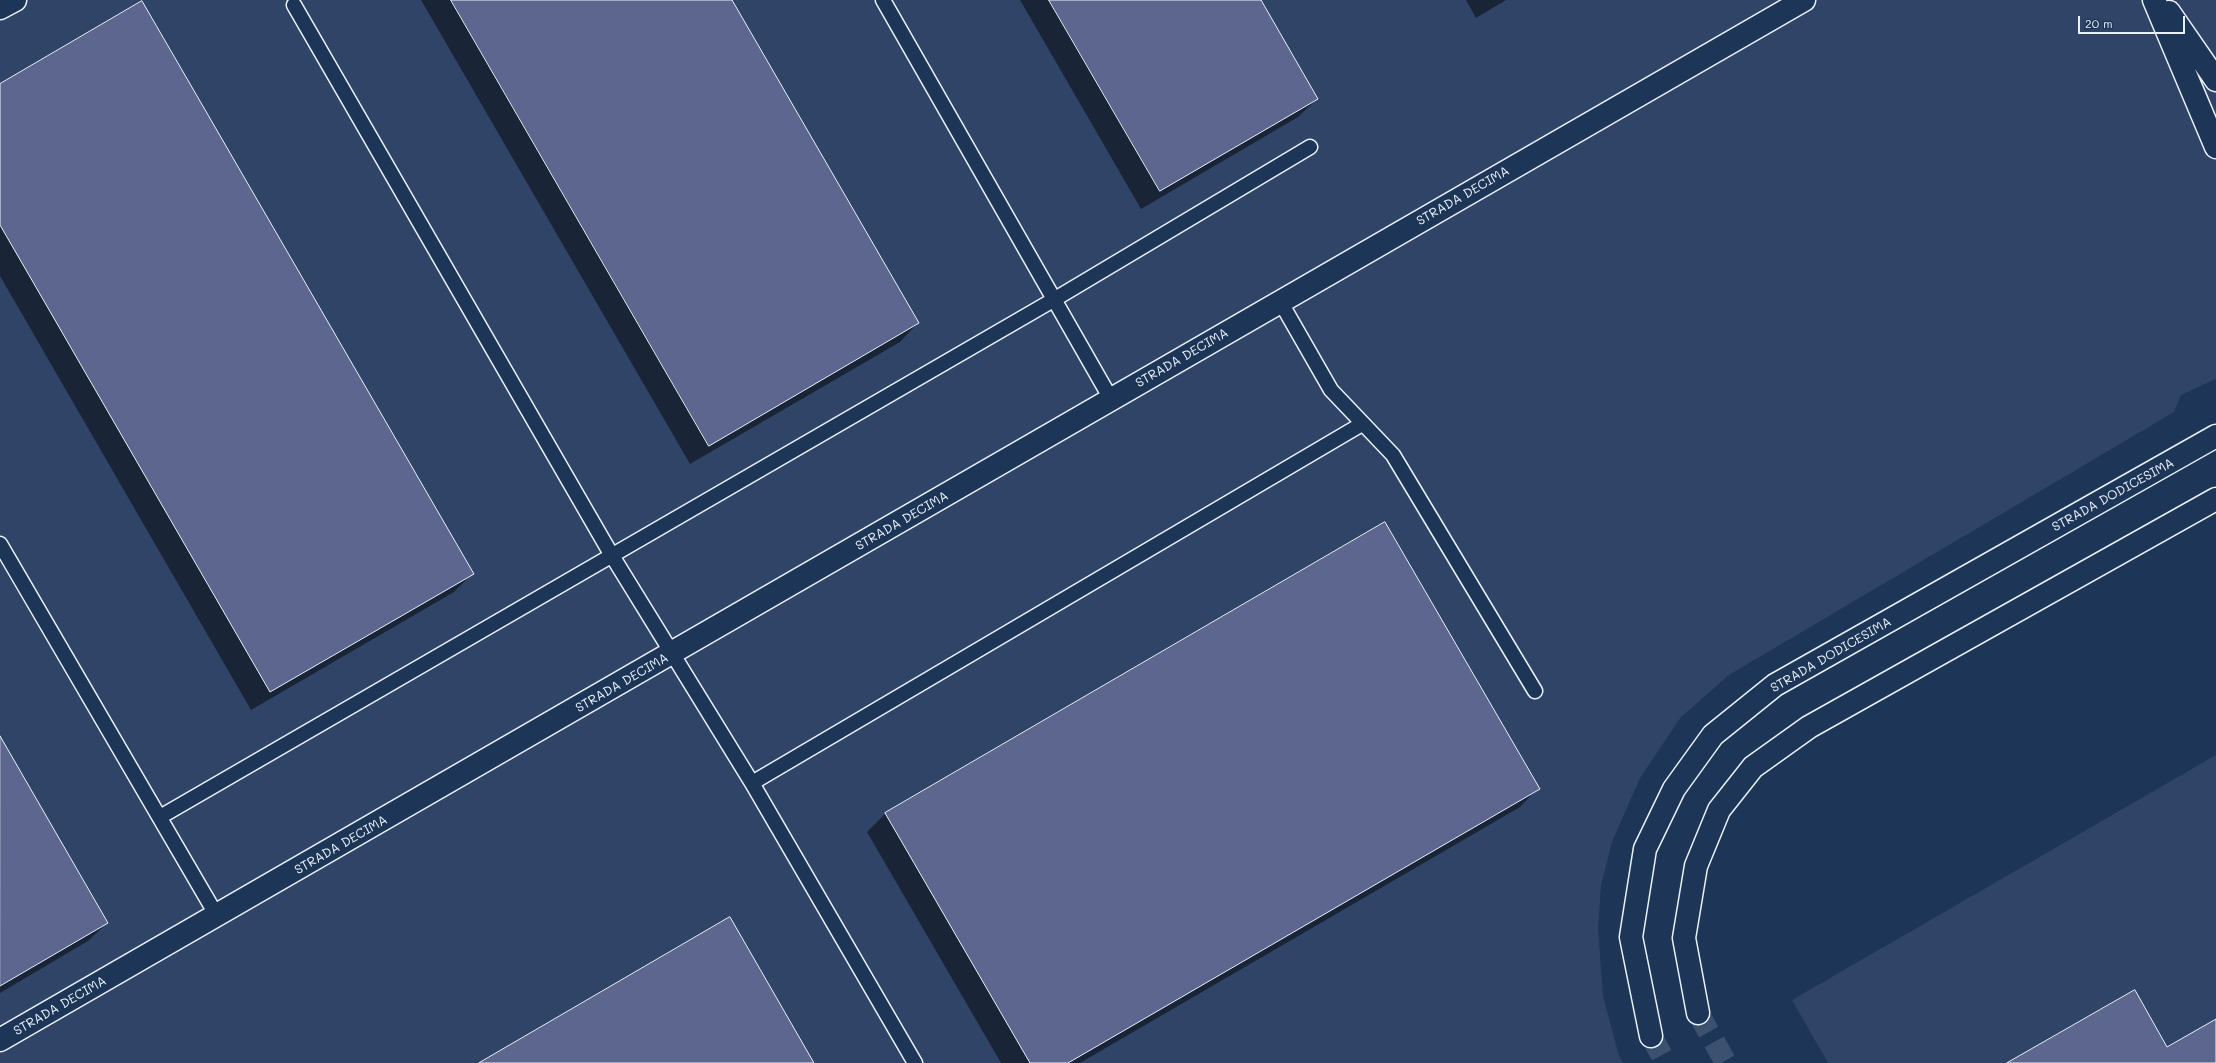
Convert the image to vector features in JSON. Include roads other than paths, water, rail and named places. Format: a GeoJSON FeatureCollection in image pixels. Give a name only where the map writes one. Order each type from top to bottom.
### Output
{"type":"FeatureCollection","features":[{"type":"Feature","properties":{"kind":"street"},"geometry":{"type":"LineString","coordinates":[[0,8],[14,0]]}},
{"type":"Feature","properties":{"kind":"street","name":"STRADA DECIMA"},"geometry":{"type":"LineString","coordinates":[[0,1040],[671,655],[1280,301],[1804,0]]}},
{"type":"Feature","properties":{"kind":"street"},"geometry":{"type":"LineString","coordinates":[[2154,0],[2216,147]]}},
{"type":"Feature","properties":{"kind":"street"},"geometry":{"type":"LineString","coordinates":[[2161,0],[2216,80]]}},
{"type":"Feature","properties":{"kind":"street","name":"STRADA DODICESIMA"},"geometry":{"type":"LineString","coordinates":[[1651,1036],[1631,937],[1645,848],[1674,789],[1713,735],[1775,685],[2216,436]]}},
{"type":"Feature","properties":{"kind":"street"},"geometry":{"type":"LineString","coordinates":[[1698,1013],[1684,938],[1696,866],[1719,810],[1753,766],[1809,727],[2216,500]]}},
{"type":"Feature","properties":{"kind":"lane"},"geometry":{"type":"LineString","coordinates":[[883,0],[1056,300],[1111,399]]}},
{"type":"Feature","properties":{"kind":"lane"},"geometry":{"type":"LineString","coordinates":[[294,5],[611,554],[671,655],[752,783],[915,1063]]}},
{"type":"Feature","properties":{"kind":"lane"},"geometry":{"type":"LineString","coordinates":[[160,817],[611,554],[1056,300],[1310,147]]}},
{"type":"Feature","properties":{"kind":"lane"},"geometry":{"type":"LineString","coordinates":[[1280,301],[1331,390],[1393,455],[1535,691]]}},
{"type":"Feature","properties":{"kind":"lane"},"geometry":{"type":"LineString","coordinates":[[752,783],[1362,424]]}},
{"type":"Feature","properties":{"kind":"lane"},"geometry":{"type":"LineString","coordinates":[[0,544],[160,817],[216,916]]}},
{"type":"Feature","properties":{"kind":"tunnel"},"geometry":{"type":"LineString","coordinates":[[1698,1013],[1726,1063]]}},
{"type":"Feature","properties":{"kind":"tunnel"},"geometry":{"type":"LineString","coordinates":[[1651,1036],[1666,1063]]}}]}
